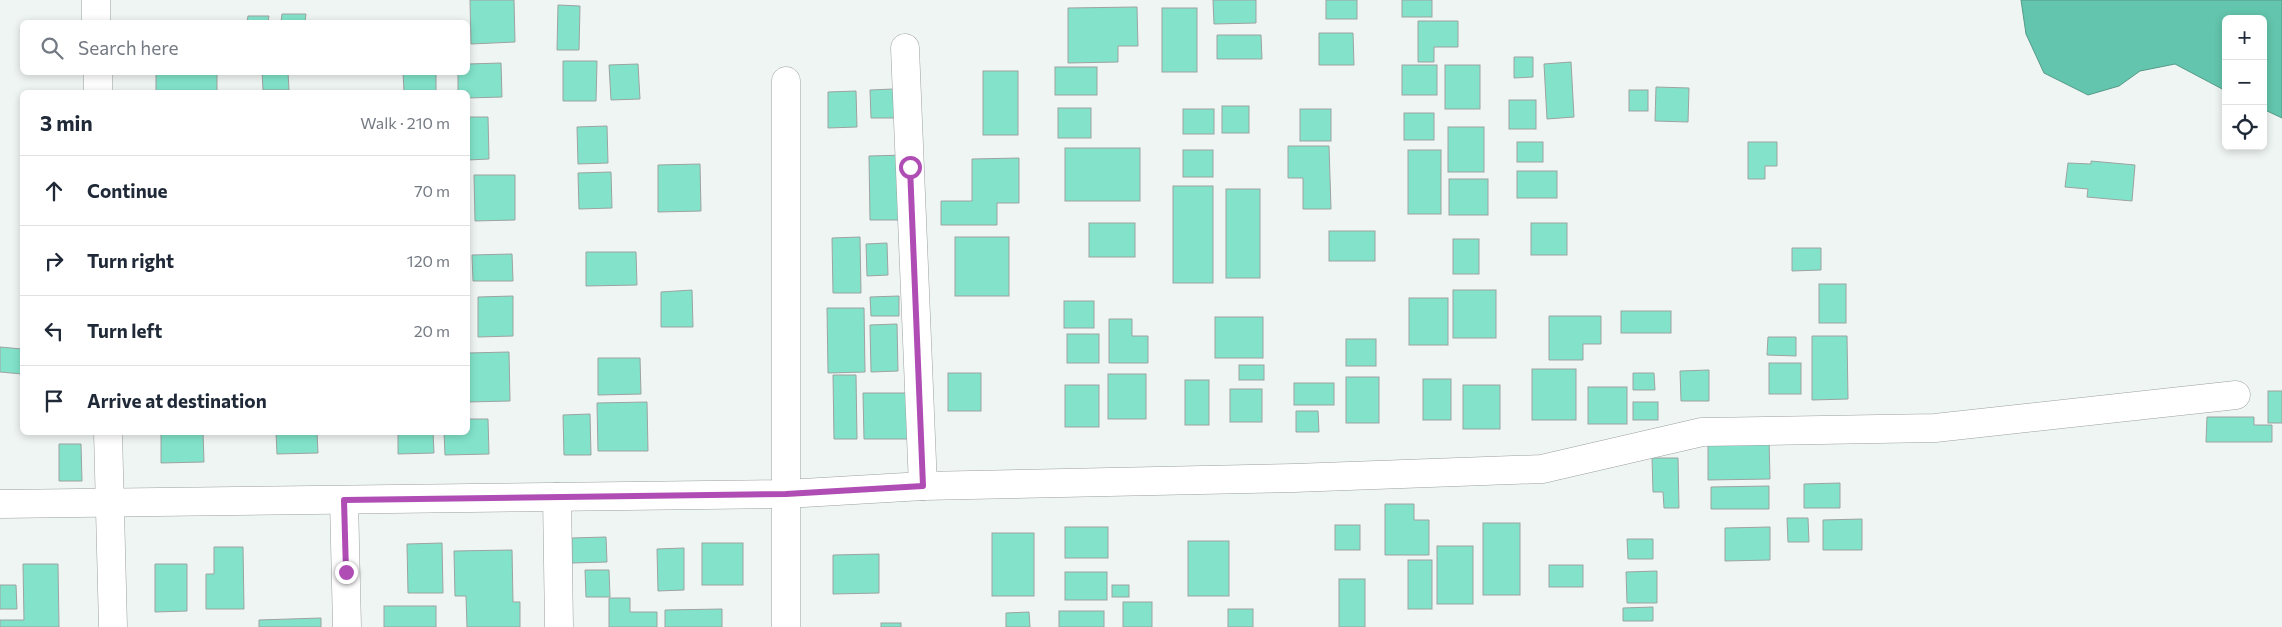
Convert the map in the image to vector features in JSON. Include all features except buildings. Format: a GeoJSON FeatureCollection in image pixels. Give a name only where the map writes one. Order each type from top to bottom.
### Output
{"type":"FeatureCollection","features":[{"type":"Feature","properties":{"kind":"street"},"geometry":{"type":"LineString","coordinates":[[96,0],[96,20]]}},
{"type":"Feature","properties":{"kind":"street"},"geometry":{"type":"LineString","coordinates":[[905,48],[923,486]]}},
{"type":"Feature","properties":{"kind":"street"},"geometry":{"type":"LineString","coordinates":[[98,75],[98,90]]}},
{"type":"Feature","properties":{"kind":"street"},"geometry":{"type":"LineString","coordinates":[[786,81],[786,627]]}},
{"type":"Feature","properties":{"kind":"street"},"geometry":{"type":"LineString","coordinates":[[0,504],[786,494],[923,486],[1294,478],[1542,469],[1702,432],[1935,428],[2236,395]]}},
{"type":"Feature","properties":{"kind":"street"},"geometry":{"type":"LineString","coordinates":[[108,435],[113,627]]}},
{"type":"Feature","properties":{"kind":"street"},"geometry":{"type":"LineString","coordinates":[[557,497],[559,627]]}},
{"type":"Feature","properties":{"kind":"street"},"geometry":{"type":"LineString","coordinates":[[344,500],[347,627]]}},
{"type":"Feature","properties":{"kind":"shaded area"},"geometry":{"type":"Polygon","coordinates":[[[2021,0],[2282,0],[2282,118],[2267,111],[2267,15],[2222,15],[2222,89],[2175,64],[2140,71],[2119,86],[2088,95],[2044,73],[2026,34],[2021,0]]]}},
{"type":"Feature","properties":{"kind":"route"},"geometry":{"type":"LineString","coordinates":[[346,572],[344,500],[786,494],[923,486],[910,167]]}}]}
